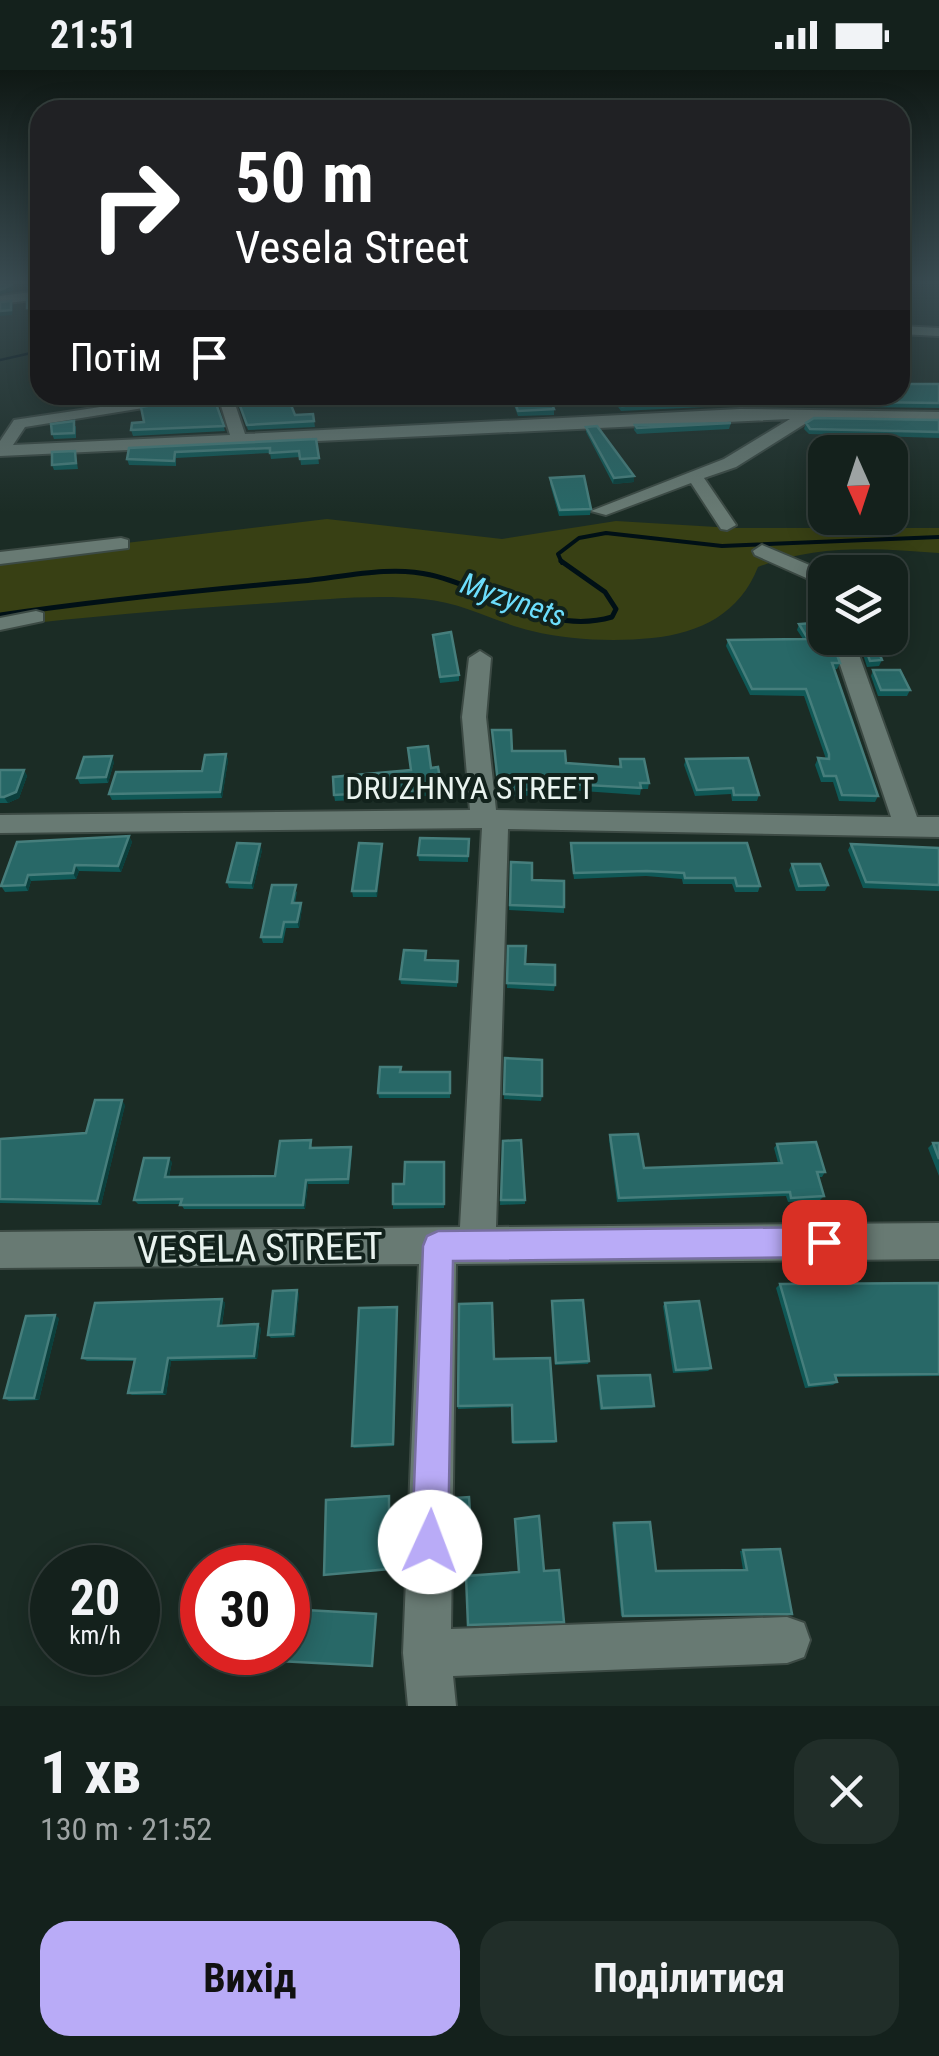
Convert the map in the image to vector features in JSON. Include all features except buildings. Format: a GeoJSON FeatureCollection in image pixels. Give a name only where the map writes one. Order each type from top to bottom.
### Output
{"type":"FeatureCollection","features":[{"type":"Feature","properties":{"kind":"street"},"geometry":{"type":"LineString","coordinates":[[0,451],[20,423],[142,405]]}},
{"type":"Feature","properties":{"kind":"street"},"geometry":{"type":"LineString","coordinates":[[228,405],[240,442]]}},
{"type":"Feature","properties":{"kind":"street"},"geometry":{"type":"LineString","coordinates":[[731,405],[740,414]]}},
{"type":"Feature","properties":{"kind":"street"},"geometry":{"type":"LineString","coordinates":[[600,510],[730,463],[812,413]]}},
{"type":"Feature","properties":{"kind":"street"},"geometry":{"type":"LineString","coordinates":[[0,451],[740,414],[939,417]]}},
{"type":"Feature","properties":{"kind":"street"},"geometry":{"type":"LineString","coordinates":[[696,477],[727,525]]}},
{"type":"Feature","properties":{"kind":"street"},"geometry":{"type":"LineString","coordinates":[[0,558],[121,544]]}},
{"type":"Feature","properties":{"kind":"street"},"geometry":{"type":"LineString","coordinates":[[762,551],[808,572]]}},
{"type":"Feature","properties":{"kind":"street"},"geometry":{"type":"LineString","coordinates":[[0,624],[36,617]]}},
{"type":"Feature","properties":{"kind":"street"},"geometry":{"type":"LineString","coordinates":[[848,655],[907,825]]}},
{"type":"Feature","properties":{"kind":"street"},"geometry":{"type":"LineString","coordinates":[[432,1706],[427,1653],[489,819],[474,716],[480,658]]}},
{"type":"Feature","properties":{"kind":"street","name":"DRUZHNYA STREET"},"geometry":{"type":"LineString","coordinates":[[0,824],[489,819],[939,827]]}},
{"type":"Feature","properties":{"kind":"street","name":"VESELA STREET"},"geometry":{"type":"LineString","coordinates":[[0,1250],[939,1241]]}},
{"type":"Feature","properties":{"kind":"street"},"geometry":{"type":"LineString","coordinates":[[427,1653],[787,1640]]}},
{"type":"Feature","properties":{"kind":"green space"},"geometry":{"type":"Polygon","coordinates":[[[327,519],[502,539],[616,521],[808,528],[808,535],[908,535],[908,528],[939,528],[939,553],[847,549],[802,554],[758,567],[741,597],[717,618],[687,631],[637,639],[546,634],[451,604],[385,597],[170,610],[0,627],[0,558],[327,519]]]}},
{"type":"Feature","properties":{"kind":"waterway","name":"Myzynets"},"geometry":{"type":"LineString","coordinates":[[561,561],[558,554],[579,538],[606,533],[722,546],[939,537]]}},
{"type":"Feature","properties":{"kind":"waterway","name":"Myzynets"},"geometry":{"type":"LineString","coordinates":[[0,615],[400,571],[454,582],[543,616],[588,621],[612,617],[616,609],[605,592],[561,561]]}},
{"type":"Feature","properties":{"kind":"route"},"geometry":{"type":"LineString","coordinates":[[430,1542],[438,1246],[824,1242]]}}]}
